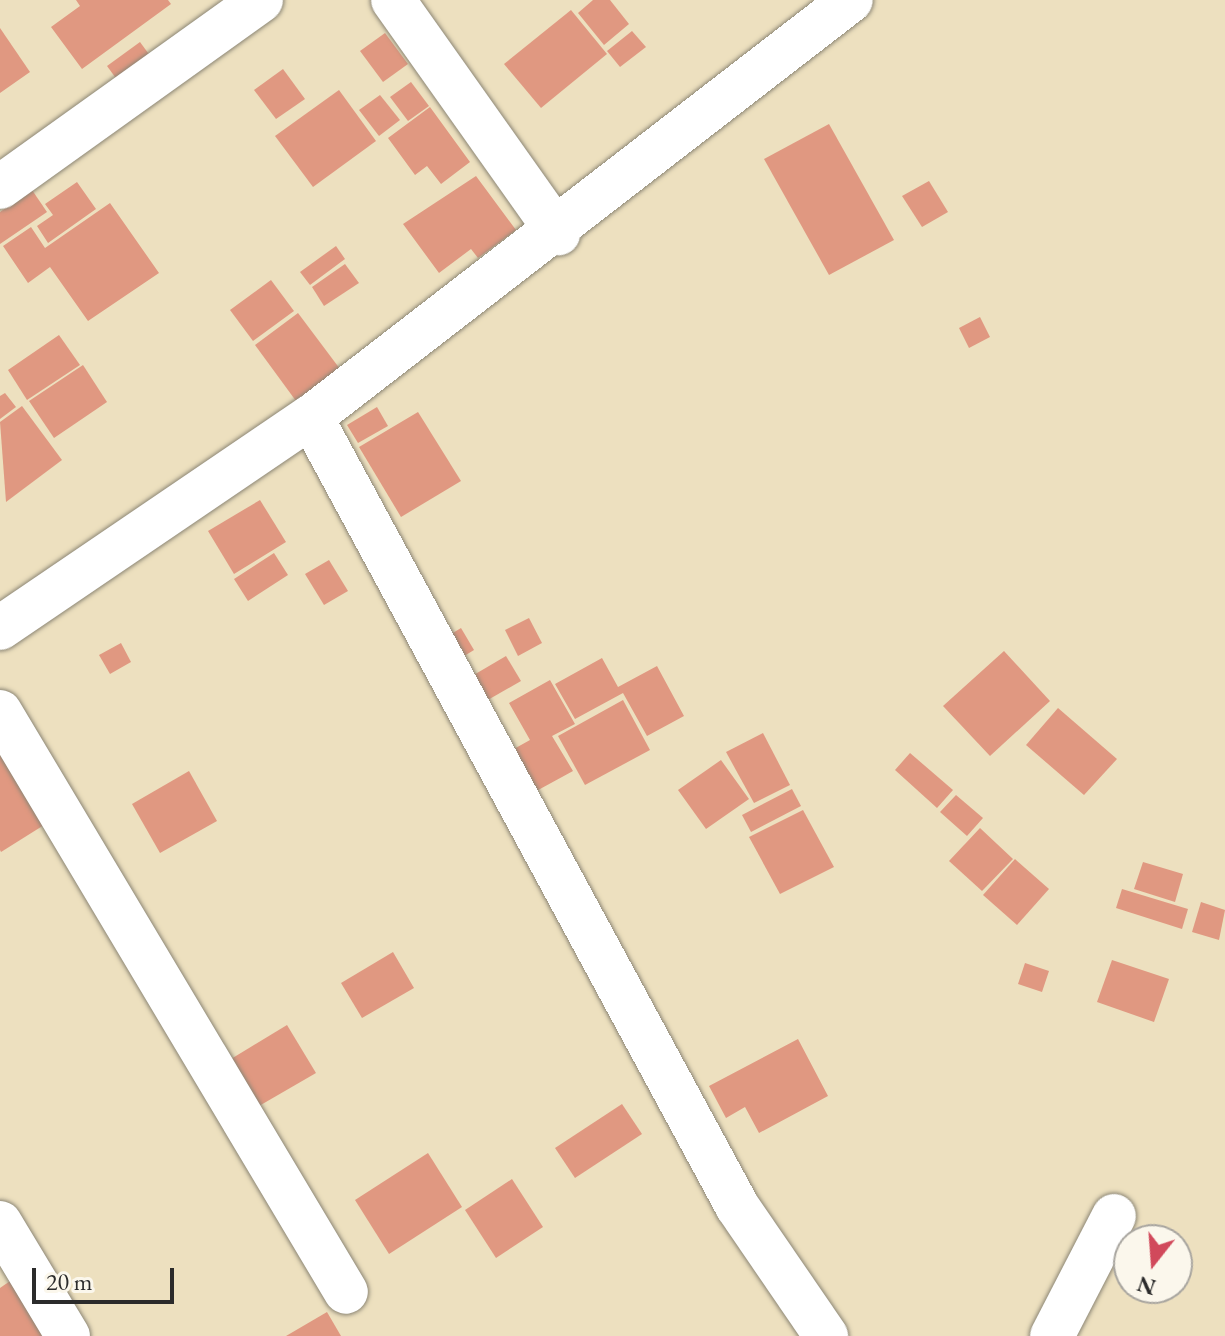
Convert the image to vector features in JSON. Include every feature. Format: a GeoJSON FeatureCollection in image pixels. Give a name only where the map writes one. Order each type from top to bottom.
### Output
{"type":"FeatureCollection","features":[{"type":"Feature","properties":{"kind":"street"},"geometry":{"type":"LineString","coordinates":[[0,187],[261,0]]}},
{"type":"Feature","properties":{"kind":"street"},"geometry":{"type":"LineString","coordinates":[[393,0],[558,233]]}},
{"type":"Feature","properties":{"kind":"street"},"geometry":{"type":"LineString","coordinates":[[0,628],[311,417],[558,233],[851,0]]}},
{"type":"Feature","properties":{"kind":"street"},"geometry":{"type":"LineString","coordinates":[[311,417],[737,1206],[826,1336]]}},
{"type":"Feature","properties":{"kind":"street"},"geometry":{"type":"LineString","coordinates":[[0,712],[346,1292]]}},
{"type":"Feature","properties":{"kind":"street"},"geometry":{"type":"LineString","coordinates":[[1052,1336],[1114,1216]]}},
{"type":"Feature","properties":{"kind":"street"},"geometry":{"type":"LineString","coordinates":[[0,1223],[68,1336]]}},
{"type":"Feature","properties":{"kind":"building"},"geometry":{"type":"Polygon","coordinates":[[[76,0],[168,0],[171,4],[82,69],[51,27],[80,6],[76,0]]]}},
{"type":"Feature","properties":{"kind":"building"},"geometry":{"type":"Polygon","coordinates":[[[593,0],[610,0],[629,24],[604,45],[578,13],[593,0]]]}},
{"type":"Feature","properties":{"kind":"building"},"geometry":{"type":"Polygon","coordinates":[[[571,10],[607,54],[541,108],[504,64],[571,10]]]}},
{"type":"Feature","properties":{"kind":"building"},"geometry":{"type":"Polygon","coordinates":[[[0,28],[30,72],[0,93],[0,28]]]}},
{"type":"Feature","properties":{"kind":"building"},"geometry":{"type":"Polygon","coordinates":[[[632,31],[646,47],[620,67],[607,51],[632,31]]]}},
{"type":"Feature","properties":{"kind":"building"},"geometry":{"type":"Polygon","coordinates":[[[385,33],[408,64],[383,82],[360,51],[385,33]]]}},
{"type":"Feature","properties":{"kind":"building"},"geometry":{"type":"Polygon","coordinates":[[[140,42],[151,57],[118,81],[107,66],[140,42]]]}},
{"type":"Feature","properties":{"kind":"building"},"geometry":{"type":"Polygon","coordinates":[[[283,69],[305,99],[276,119],[254,90],[283,69]]]}},
{"type":"Feature","properties":{"kind":"building"},"geometry":{"type":"Polygon","coordinates":[[[411,82],[429,106],[408,121],[390,97],[411,82]]]}},
{"type":"Feature","properties":{"kind":"building"},"geometry":{"type":"Polygon","coordinates":[[[339,90],[376,141],[313,187],[275,136],[339,90]]]}},
{"type":"Feature","properties":{"kind":"building"},"geometry":{"type":"Polygon","coordinates":[[[380,95],[400,120],[379,136],[359,110],[380,95]]]}},
{"type":"Feature","properties":{"kind":"building"},"geometry":{"type":"Polygon","coordinates":[[[430,107],[470,162],[441,184],[427,166],[415,175],[388,138],[430,107]]]}},
{"type":"Feature","properties":{"kind":"building"},"geometry":{"type":"Polygon","coordinates":[[[829,124],[894,240],[829,275],[764,159],[829,124]]]}},
{"type":"Feature","properties":{"kind":"building"},"geometry":{"type":"Polygon","coordinates":[[[476,176],[516,230],[478,258],[471,249],[439,273],[403,224],[476,176]]]}},
{"type":"Feature","properties":{"kind":"building"},"geometry":{"type":"Polygon","coordinates":[[[929,181],[948,212],[922,227],[902,196],[929,181]]]}},
{"type":"Feature","properties":{"kind":"building"},"geometry":{"type":"Polygon","coordinates":[[[77,182],[96,209],[48,243],[37,226],[53,215],[45,204],[77,182]]]}},
{"type":"Feature","properties":{"kind":"building"},"geometry":{"type":"Polygon","coordinates":[[[32,190],[47,212],[0,244],[0,212],[32,190]]]}},
{"type":"Feature","properties":{"kind":"building"},"geometry":{"type":"Polygon","coordinates":[[[110,203],[159,273],[88,321],[50,267],[28,283],[3,246],[31,227],[45,248],[110,203]]]}},
{"type":"Feature","properties":{"kind":"building"},"geometry":{"type":"Polygon","coordinates":[[[336,246],[345,259],[310,285],[300,272],[336,246]]]}},
{"type":"Feature","properties":{"kind":"building"},"geometry":{"type":"Polygon","coordinates":[[[345,264],[359,283],[324,306],[312,287],[345,264]]]}},
{"type":"Feature","properties":{"kind":"building"},"geometry":{"type":"Polygon","coordinates":[[[271,280],[294,311],[253,341],[230,310],[271,280]]]}},
{"type":"Feature","properties":{"kind":"building"},"geometry":{"type":"Polygon","coordinates":[[[298,313],[340,369],[296,401],[255,345],[298,313]]]}},
{"type":"Feature","properties":{"kind":"building"},"geometry":{"type":"Polygon","coordinates":[[[980,317],[990,337],[969,348],[959,328],[980,317]]]}},
{"type":"Feature","properties":{"kind":"building"},"geometry":{"type":"Polygon","coordinates":[[[59,335],[80,365],[27,400],[8,370],[59,335]]]}},
{"type":"Feature","properties":{"kind":"building"},"geometry":{"type":"Polygon","coordinates":[[[83,365],[107,402],[54,438],[29,401],[83,365]]]}},
{"type":"Feature","properties":{"kind":"building"},"geometry":{"type":"Polygon","coordinates":[[[5,393],[16,407],[0,419],[0,396],[5,393]]]}},
{"type":"Feature","properties":{"kind":"building"},"geometry":{"type":"Polygon","coordinates":[[[22,406],[62,460],[6,502],[0,422],[22,406]]]}},
{"type":"Feature","properties":{"kind":"building"},"geometry":{"type":"Polygon","coordinates":[[[377,407],[388,426],[358,443],[347,425],[377,407]]]}},
{"type":"Feature","properties":{"kind":"building"},"geometry":{"type":"Polygon","coordinates":[[[418,412],[461,481],[401,517],[359,447],[418,412]]]}},
{"type":"Feature","properties":{"kind":"building"},"geometry":{"type":"Polygon","coordinates":[[[260,500],[286,542],[234,574],[208,531],[260,500]]]}},
{"type":"Feature","properties":{"kind":"building"},"geometry":{"type":"Polygon","coordinates":[[[274,553],[288,575],[248,601],[234,579],[274,553]]]}},
{"type":"Feature","properties":{"kind":"building"},"geometry":{"type":"Polygon","coordinates":[[[329,560],[348,591],[324,605],[305,574],[329,560]]]}},
{"type":"Feature","properties":{"kind":"building"},"geometry":{"type":"Polygon","coordinates":[[[529,618],[542,643],[518,656],[505,630],[529,618]]]}},
{"type":"Feature","properties":{"kind":"building"},"geometry":{"type":"Polygon","coordinates":[[[461,628],[474,650],[456,661],[443,639],[461,628]]]}},
{"type":"Feature","properties":{"kind":"building"},"geometry":{"type":"Polygon","coordinates":[[[121,643],[131,662],[110,674],[99,655],[121,643]]]}},
{"type":"Feature","properties":{"kind":"building"},"geometry":{"type":"Polygon","coordinates":[[[1004,651],[1050,701],[990,756],[943,706],[1004,651]]]}},
{"type":"Feature","properties":{"kind":"building"},"geometry":{"type":"Polygon","coordinates":[[[506,656],[521,681],[486,701],[472,676],[506,656]]]}},
{"type":"Feature","properties":{"kind":"building"},"geometry":{"type":"Polygon","coordinates":[[[602,658],[618,687],[657,666],[684,716],[647,736],[623,693],[575,719],[555,684],[602,658]]]}},
{"type":"Feature","properties":{"kind":"building"},"geometry":{"type":"Polygon","coordinates":[[[550,680],[575,724],[552,736],[573,771],[529,795],[505,754],[530,740],[509,703],[550,680]]]}},
{"type":"Feature","properties":{"kind":"building"},"geometry":{"type":"Polygon","coordinates":[[[623,700],[650,750],[585,785],[558,736],[623,700]]]}},
{"type":"Feature","properties":{"kind":"building"},"geometry":{"type":"Polygon","coordinates":[[[1058,708],[1117,759],[1084,795],[1026,745],[1058,708]]]}},
{"type":"Feature","properties":{"kind":"building"},"geometry":{"type":"Polygon","coordinates":[[[763,733],[790,785],[754,803],[726,752],[763,733]]]}},
{"type":"Feature","properties":{"kind":"building"},"geometry":{"type":"Polygon","coordinates":[[[0,748],[52,820],[1,852],[0,850],[0,748]]]}},
{"type":"Feature","properties":{"kind":"building"},"geometry":{"type":"Polygon","coordinates":[[[910,753],[953,790],[937,808],[895,770],[910,753]]]}},
{"type":"Feature","properties":{"kind":"building"},"geometry":{"type":"Polygon","coordinates":[[[721,760],[749,799],[706,829],[678,790],[721,760]]]}},
{"type":"Feature","properties":{"kind":"building"},"geometry":{"type":"Polygon","coordinates":[[[189,771],[217,821],[160,853],[132,804],[189,771]]]}},
{"type":"Feature","properties":{"kind":"building"},"geometry":{"type":"Polygon","coordinates":[[[792,789],[801,806],[751,832],[742,815],[792,789]]]}},
{"type":"Feature","properties":{"kind":"building"},"geometry":{"type":"Polygon","coordinates":[[[956,795],[983,818],[967,836],[940,812],[956,795]]]}},
{"type":"Feature","properties":{"kind":"building"},"geometry":{"type":"Polygon","coordinates":[[[803,810],[834,867],[780,894],[749,837],[803,810]]]}},
{"type":"Feature","properties":{"kind":"building"},"geometry":{"type":"Polygon","coordinates":[[[980,828],[1013,859],[982,891],[949,861],[980,828]]]}},
{"type":"Feature","properties":{"kind":"building"},"geometry":{"type":"Polygon","coordinates":[[[1015,859],[1049,889],[1017,925],[983,895],[1015,859]]]}},
{"type":"Feature","properties":{"kind":"building"},"geometry":{"type":"Polygon","coordinates":[[[1143,862],[1183,874],[1175,902],[1134,889],[1143,862]]]}},
{"type":"Feature","properties":{"kind":"building"},"geometry":{"type":"Polygon","coordinates":[[[1122,889],[1188,909],[1182,929],[1116,908],[1122,889]]]}},
{"type":"Feature","properties":{"kind":"building"},"geometry":{"type":"Polygon","coordinates":[[[1201,902],[1225,910],[1219,940],[1192,932],[1201,902]]]}},
{"type":"Feature","properties":{"kind":"building"},"geometry":{"type":"Polygon","coordinates":[[[393,952],[414,988],[362,1018],[341,983],[393,952]]]}},
{"type":"Feature","properties":{"kind":"building"},"geometry":{"type":"Polygon","coordinates":[[[1112,960],[1169,979],[1154,1022],[1097,1002],[1112,960]]]}},
{"type":"Feature","properties":{"kind":"building"},"geometry":{"type":"Polygon","coordinates":[[[1025,963],[1049,971],[1042,992],[1018,984],[1025,963]]]}},
{"type":"Feature","properties":{"kind":"building"},"geometry":{"type":"Polygon","coordinates":[[[287,1025],[316,1073],[259,1106],[231,1059],[287,1025]]]}},
{"type":"Feature","properties":{"kind":"building"},"geometry":{"type":"Polygon","coordinates":[[[798,1039],[828,1096],[759,1133],[745,1107],[726,1118],[709,1086],[798,1039]]]}},
{"type":"Feature","properties":{"kind":"building"},"geometry":{"type":"Polygon","coordinates":[[[622,1104],[642,1134],[575,1178],[555,1148],[622,1104]]]}},
{"type":"Feature","properties":{"kind":"building"},"geometry":{"type":"Polygon","coordinates":[[[428,1153],[462,1207],[389,1254],[355,1200],[428,1153]]]}},
{"type":"Feature","properties":{"kind":"building"},"geometry":{"type":"Polygon","coordinates":[[[512,1179],[543,1227],[496,1258],[465,1210],[512,1179]]]}},
{"type":"Feature","properties":{"kind":"building"},"geometry":{"type":"Polygon","coordinates":[[[13,1279],[54,1336],[0,1336],[0,1288],[13,1279]]]}},
{"type":"Feature","properties":{"kind":"building"},"geometry":{"type":"Polygon","coordinates":[[[327,1312],[341,1336],[286,1336],[327,1312]]]}}]}
